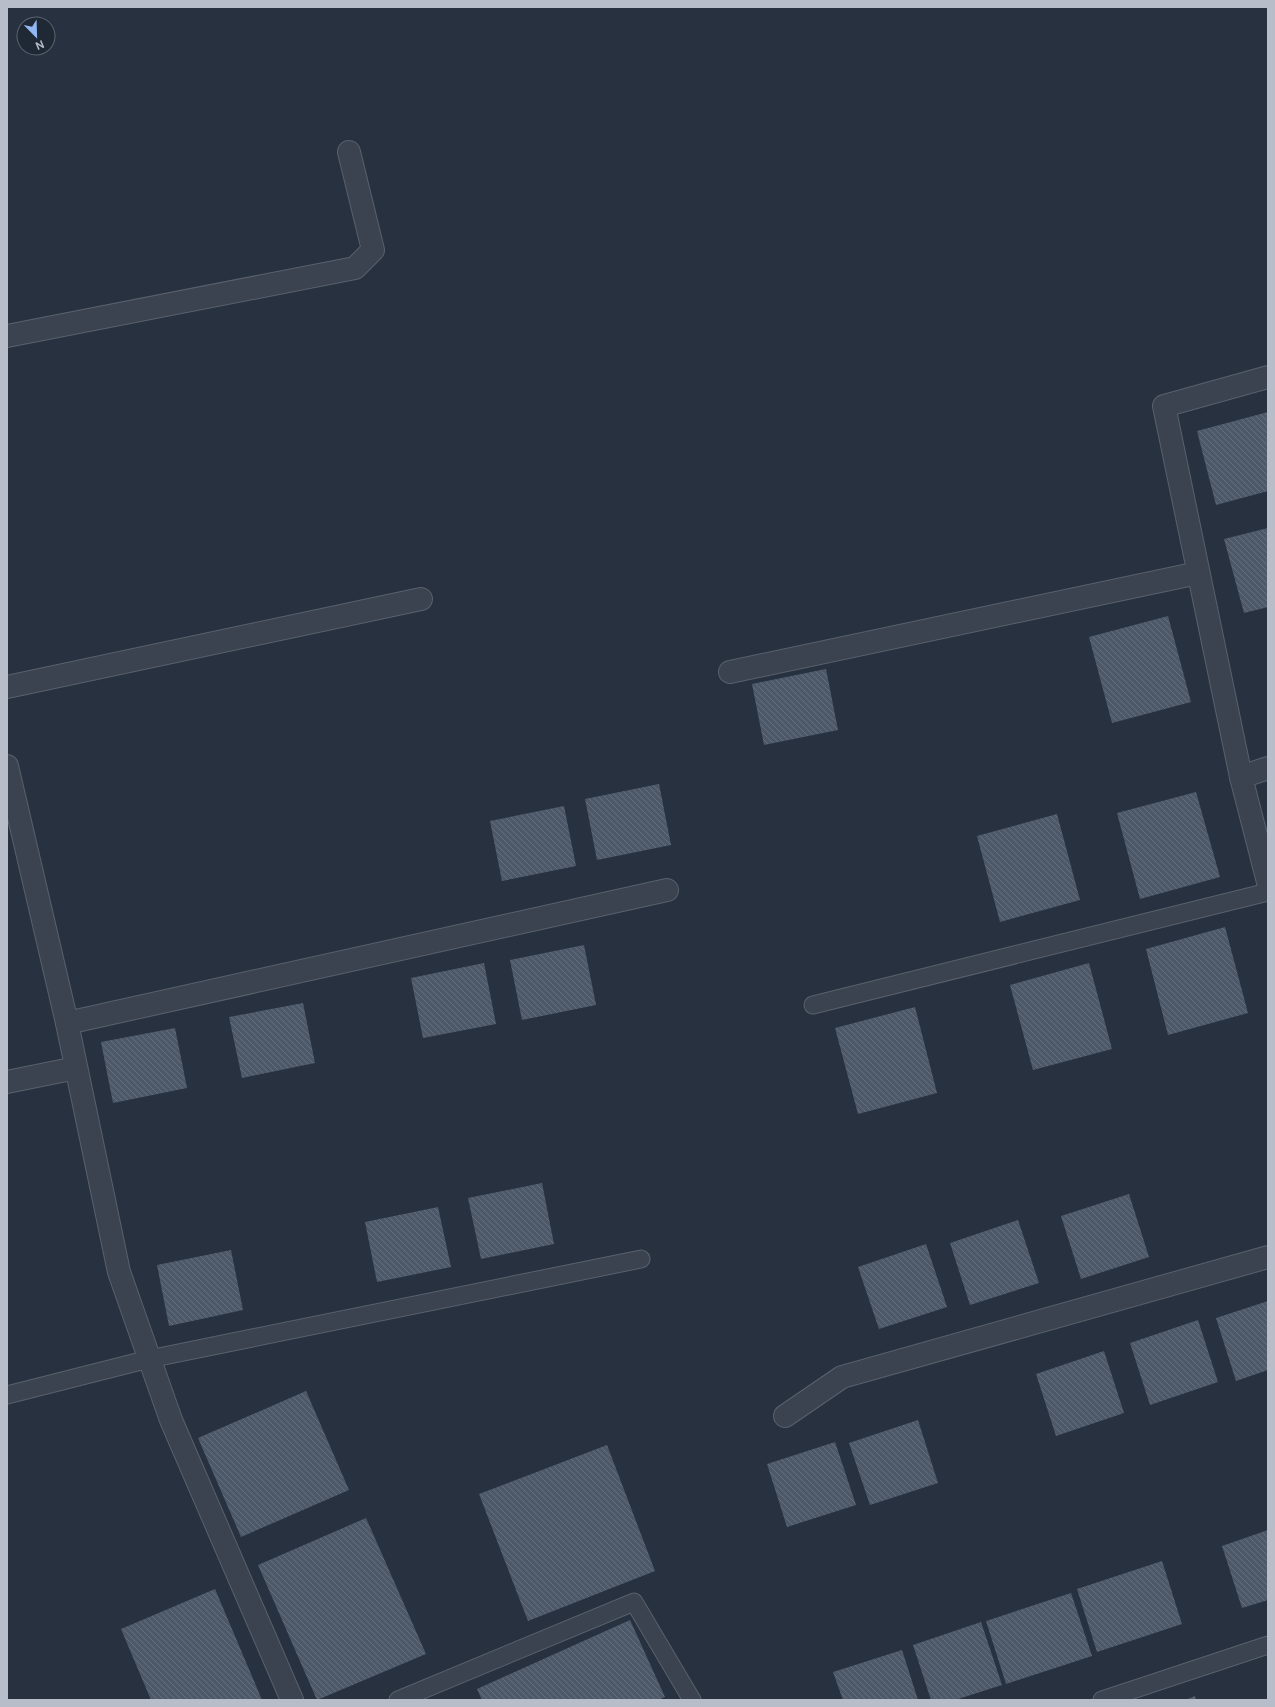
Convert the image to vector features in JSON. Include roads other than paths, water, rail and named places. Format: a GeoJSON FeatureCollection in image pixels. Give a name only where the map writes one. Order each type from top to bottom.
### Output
{"type":"FeatureCollection","features":[{"type":"Feature","properties":{"kind":"street"},"geometry":{"type":"LineString","coordinates":[[7,336],[355,268],[373,250],[349,152]]}},
{"type":"Feature","properties":{"kind":"street"},"geometry":{"type":"LineString","coordinates":[[1268,377],[1164,406],[1241,777],[1268,882]]}},
{"type":"Feature","properties":{"kind":"street"},"geometry":{"type":"LineString","coordinates":[[730,672],[1198,573]]}},
{"type":"Feature","properties":{"kind":"street"},"geometry":{"type":"LineString","coordinates":[[7,687],[421,599]]}},
{"type":"Feature","properties":{"kind":"street"},"geometry":{"type":"LineString","coordinates":[[7,766],[67,1023],[119,1272],[171,1420],[292,1700]]}},
{"type":"Feature","properties":{"kind":"street"},"geometry":{"type":"LineString","coordinates":[[1241,777],[1268,768]]}},
{"type":"Feature","properties":{"kind":"street"},"geometry":{"type":"LineString","coordinates":[[67,1023],[667,890]]}},
{"type":"Feature","properties":{"kind":"street"},"geometry":{"type":"LineString","coordinates":[[7,1082],[76,1068]]}},
{"type":"Feature","properties":{"kind":"street"},"geometry":{"type":"LineString","coordinates":[[785,1416],[842,1377],[1268,1256]]}},
{"type":"Feature","properties":{"kind":"lane"},"geometry":{"type":"LineString","coordinates":[[813,1005],[1268,892]]}},
{"type":"Feature","properties":{"kind":"lane"},"geometry":{"type":"LineString","coordinates":[[7,1395],[149,1359],[641,1259]]}},
{"type":"Feature","properties":{"kind":"lane"},"geometry":{"type":"LineString","coordinates":[[398,1700],[634,1602],[692,1700]]}},
{"type":"Feature","properties":{"kind":"lane"},"geometry":{"type":"LineString","coordinates":[[1102,1700],[1268,1645]]}}]}
